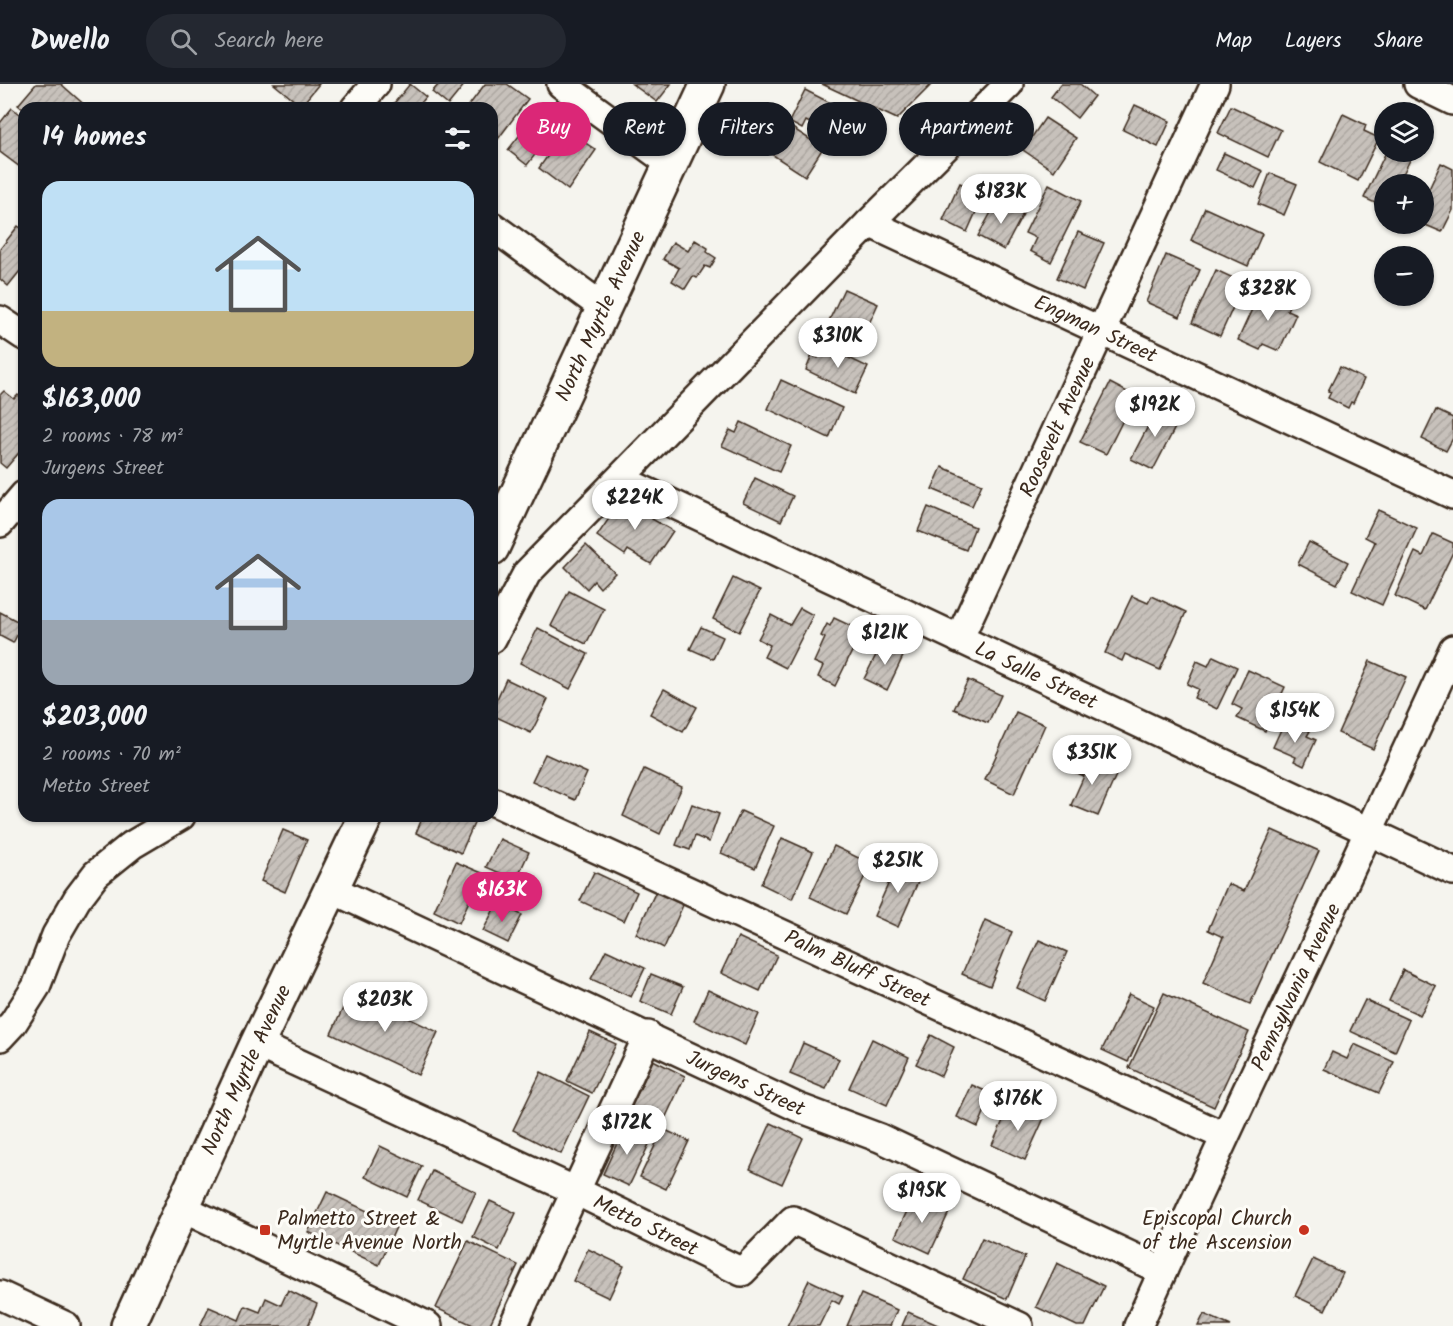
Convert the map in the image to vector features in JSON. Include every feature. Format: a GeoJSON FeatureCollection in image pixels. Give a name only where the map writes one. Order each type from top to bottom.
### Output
{"type":"FeatureCollection","features":[{"type":"Feature","properties":{"kind":"main road","name":"North Myrtle Avenue"},"geometry":{"type":"LineString","coordinates":[[498,535],[708,84]]}},
{"type":"Feature","properties":{"kind":"main road","name":"North Myrtle Avenue"},"geometry":{"type":"LineString","coordinates":[[128,1326],[257,1044],[363,822]]}},
{"type":"Feature","properties":{"kind":"street"},"geometry":{"type":"LineString","coordinates":[[360,102],[375,84]]}},
{"type":"Feature","properties":{"kind":"street"},"geometry":{"type":"LineString","coordinates":[[561,84],[671,164]]}},
{"type":"Feature","properties":{"kind":"street"},"geometry":{"type":"LineString","coordinates":[[498,627],[526,573],[869,223],[1009,84]]}},
{"type":"Feature","properties":{"kind":"street","name":"Roosevelt Avenue"},"geometry":{"type":"LineString","coordinates":[[959,639],[1215,84]]}},
{"type":"Feature","properties":{"kind":"street"},"geometry":{"type":"LineString","coordinates":[[1418,84],[1453,101]]}},
{"type":"Feature","properties":{"kind":"street","name":"Engman Street"},"geometry":{"type":"LineString","coordinates":[[869,223],[1453,495]]}},
{"type":"Feature","properties":{"kind":"street"},"geometry":{"type":"LineString","coordinates":[[498,230],[604,308]]}},
{"type":"Feature","properties":{"kind":"street"},"geometry":{"type":"LineString","coordinates":[[0,320],[18,332]]}},
{"type":"Feature","properties":{"kind":"street","name":"La Salle Street"},"geometry":{"type":"LineString","coordinates":[[620,479],[1453,871]]}},
{"type":"Feature","properties":{"kind":"street"},"geometry":{"type":"LineString","coordinates":[[0,523],[18,502]]}},
{"type":"Feature","properties":{"kind":"street","name":"Pennsylvania Avenue"},"geometry":{"type":"LineString","coordinates":[[1138,1326],[1224,1137],[1370,832],[1453,649]]}},
{"type":"Feature","properties":{"kind":"street","name":"Palm Bluff Street"},"geometry":{"type":"LineString","coordinates":[[498,804],[1224,1137]]}},
{"type":"Feature","properties":{"kind":"street"},"geometry":{"type":"LineString","coordinates":[[4,1025],[36,987],[56,935],[77,899],[96,874],[132,845],[171,822]]}},
{"type":"Feature","properties":{"kind":"street","name":"Jurgens Street"},"geometry":{"type":"LineString","coordinates":[[331,889],[648,1035],[797,1107],[880,1138],[1163,1271]]}},
{"type":"Feature","properties":{"kind":"street"},"geometry":{"type":"LineString","coordinates":[[513,1326],[648,1035]]}},
{"type":"Feature","properties":{"kind":"street","name":"Metto Street"},"geometry":{"type":"LineString","coordinates":[[257,1044],[576,1191],[742,1272],[793,1220],[1018,1326]]}},
{"type":"Feature","properties":{"kind":"street"},"geometry":{"type":"LineString","coordinates":[[182,1208],[428,1326]]}},
{"type":"Feature","properties":{"kind":"street"},"geometry":{"type":"LineString","coordinates":[[0,1295],[66,1326]]}},
{"type":"Feature","properties":{"kind":"building"},"geometry":{"type":"Polygon","coordinates":[[[36,84],[61,84],[81,102],[21,102],[36,84]]]}},
{"type":"Feature","properties":{"kind":"building"},"geometry":{"type":"Polygon","coordinates":[[[274,84],[319,84],[304,102],[296,102],[274,84]]]}},
{"type":"Feature","properties":{"kind":"building"},"geometry":{"type":"Polygon","coordinates":[[[410,84],[426,97],[422,102],[395,102],[410,84]]]}},
{"type":"Feature","properties":{"kind":"building"},"geometry":{"type":"Polygon","coordinates":[[[439,84],[465,84],[450,102],[444,102],[432,92],[439,84]]]}},
{"type":"Feature","properties":{"kind":"building"},"geometry":{"type":"Polygon","coordinates":[[[485,84],[507,84],[528,99],[526,102],[516,102],[516,115],[498,139],[498,102],[472,102],[485,84]]]}},
{"type":"Feature","properties":{"kind":"building"},"geometry":{"type":"Polygon","coordinates":[[[632,84],[671,84],[657,102],[632,84]]]}},
{"type":"Feature","properties":{"kind":"building"},"geometry":{"type":"Polygon","coordinates":[[[822,84],[932,84],[914,102],[899,102],[897,119],[887,114],[887,102],[861,102],[822,84]]]}},
{"type":"Feature","properties":{"kind":"building"},"geometry":{"type":"Polygon","coordinates":[[[1061,84],[1080,84],[1094,96],[1077,118],[1051,97],[1061,84]]]}},
{"type":"Feature","properties":{"kind":"building"},"geometry":{"type":"Polygon","coordinates":[[[805,90],[828,102],[807,102],[807,122],[802,129],[795,125],[795,110],[805,90]]]}},
{"type":"Feature","properties":{"kind":"building"},"geometry":{"type":"Polygon","coordinates":[[[1135,105],[1170,121],[1158,147],[1123,130],[1135,105]]]}},
{"type":"Feature","properties":{"kind":"building"},"geometry":{"type":"Polygon","coordinates":[[[1231,106],[1281,130],[1268,157],[1218,133],[1231,106]]]}},
{"type":"Feature","properties":{"kind":"building"},"geometry":{"type":"Polygon","coordinates":[[[12,108],[18,112],[18,166],[0,152],[0,123],[12,108]]]}},
{"type":"Feature","properties":{"kind":"building"},"geometry":{"type":"Polygon","coordinates":[[[1343,114],[1366,125],[1364,131],[1374,136],[1374,148],[1358,181],[1320,162],[1343,114]]]}},
{"type":"Feature","properties":{"kind":"building"},"geometry":{"type":"Polygon","coordinates":[[[1045,118],[1076,138],[1054,171],[1032,156],[1034,156],[1034,134],[1045,118]]]}},
{"type":"Feature","properties":{"kind":"building"},"geometry":{"type":"Polygon","coordinates":[[[795,130],[807,137],[807,156],[818,156],[805,176],[774,156],[795,156],[795,130]]]}},
{"type":"Feature","properties":{"kind":"building"},"geometry":{"type":"Polygon","coordinates":[[[516,140],[516,156],[534,156],[527,165],[508,150],[516,140]]]}},
{"type":"Feature","properties":{"kind":"building"},"geometry":{"type":"Polygon","coordinates":[[[591,147],[596,150],[568,190],[539,168],[548,156],[591,156],[591,147]]]}},
{"type":"Feature","properties":{"kind":"building"},"geometry":{"type":"Polygon","coordinates":[[[1224,153],[1263,171],[1255,188],[1216,170],[1224,153]]]}},
{"type":"Feature","properties":{"kind":"building"},"geometry":{"type":"Polygon","coordinates":[[[1381,162],[1409,162],[1403,174],[1375,174],[1381,162]]]}},
{"type":"Feature","properties":{"kind":"building"},"geometry":{"type":"Polygon","coordinates":[[[1441,163],[1453,169],[1453,210],[1442,232],[1434,229],[1434,178],[1441,163]]]}},
{"type":"Feature","properties":{"kind":"building"},"geometry":{"type":"Polygon","coordinates":[[[1270,173],[1297,184],[1284,215],[1258,204],[1270,173]]]}},
{"type":"Feature","properties":{"kind":"building"},"geometry":{"type":"Polygon","coordinates":[[[1374,177],[1374,202],[1364,198],[1374,177]]]}},
{"type":"Feature","properties":{"kind":"building"},"geometry":{"type":"Polygon","coordinates":[[[960,183],[984,194],[967,232],[943,220],[960,183]]]}},
{"type":"Feature","properties":{"kind":"building"},"geometry":{"type":"Polygon","coordinates":[[[1049,184],[1081,201],[1051,262],[1030,251],[1036,238],[1025,233],[1049,184]]]}},
{"type":"Feature","properties":{"kind":"building"},"geometry":{"type":"Polygon","coordinates":[[[998,200],[1023,214],[1004,250],[978,236],[998,200]]]}},
{"type":"Feature","properties":{"kind":"building"},"geometry":{"type":"Polygon","coordinates":[[[1205,208],[1262,234],[1248,266],[1191,240],[1205,208]]]}},
{"type":"Feature","properties":{"kind":"building"},"geometry":{"type":"Polygon","coordinates":[[[18,226],[18,274],[8,286],[0,279],[0,249],[18,226]]]}},
{"type":"Feature","properties":{"kind":"building"},"geometry":{"type":"Polygon","coordinates":[[[1078,232],[1104,243],[1083,290],[1057,278],[1078,232]]]}},
{"type":"Feature","properties":{"kind":"building"},"geometry":{"type":"Polygon","coordinates":[[[695,240],[708,248],[707,252],[716,258],[710,268],[705,266],[697,278],[693,276],[685,289],[672,281],[679,268],[663,259],[673,242],[688,251],[695,240]]]}},
{"type":"Feature","properties":{"kind":"building"},"geometry":{"type":"Polygon","coordinates":[[[1166,255],[1200,270],[1180,317],[1146,302],[1166,255]]]}},
{"type":"Feature","properties":{"kind":"building"},"geometry":{"type":"Polygon","coordinates":[[[1216,270],[1244,283],[1220,336],[1192,323],[1216,270]]]}},
{"type":"Feature","properties":{"kind":"building"},"geometry":{"type":"Polygon","coordinates":[[[1263,285],[1276,291],[1273,296],[1290,304],[1287,310],[1296,314],[1279,351],[1263,344],[1260,350],[1238,340],[1263,285]]]}},
{"type":"Feature","properties":{"kind":"building"},"geometry":{"type":"Polygon","coordinates":[[[844,289],[878,304],[861,341],[827,325],[844,289]]]}},
{"type":"Feature","properties":{"kind":"building"},"geometry":{"type":"Polygon","coordinates":[[[824,346],[868,367],[855,394],[806,370],[812,355],[818,358],[824,346]]]}},
{"type":"Feature","properties":{"kind":"building"},"geometry":{"type":"Polygon","coordinates":[[[1340,367],[1364,379],[1353,403],[1351,402],[1348,408],[1328,398],[1331,392],[1328,391],[1340,367]]]}},
{"type":"Feature","properties":{"kind":"building"},"geometry":{"type":"Polygon","coordinates":[[[781,380],[842,408],[829,438],[768,409],[781,380]]]}},
{"type":"Feature","properties":{"kind":"building"},"geometry":{"type":"Polygon","coordinates":[[[1110,383],[1135,396],[1106,454],[1080,442],[1110,383]]]}},
{"type":"Feature","properties":{"kind":"building"},"geometry":{"type":"Polygon","coordinates":[[[4,391],[14,399],[18,395],[18,454],[6,468],[0,463],[0,395],[4,391]]]}},
{"type":"Feature","properties":{"kind":"building"},"geometry":{"type":"Polygon","coordinates":[[[1158,407],[1180,418],[1153,470],[1131,459],[1158,407]]]}},
{"type":"Feature","properties":{"kind":"building"},"geometry":{"type":"Polygon","coordinates":[[[1436,410],[1453,418],[1453,438],[1446,451],[1422,439],[1436,410]]]}},
{"type":"Feature","properties":{"kind":"building"},"geometry":{"type":"Polygon","coordinates":[[[741,422],[791,446],[779,472],[722,446],[730,430],[736,433],[741,422]]]}},
{"type":"Feature","properties":{"kind":"building"},"geometry":{"type":"Polygon","coordinates":[[[942,467],[982,484],[972,506],[932,489],[942,467]]]}},
{"type":"Feature","properties":{"kind":"building"},"geometry":{"type":"Polygon","coordinates":[[[755,478],[793,496],[781,521],[743,503],[755,478]]]}},
{"type":"Feature","properties":{"kind":"building"},"geometry":{"type":"Polygon","coordinates":[[[625,495],[655,514],[652,519],[673,531],[651,564],[628,550],[625,555],[597,536],[625,495]]]}},
{"type":"Feature","properties":{"kind":"building"},"geometry":{"type":"Polygon","coordinates":[[[928,507],[975,527],[966,550],[918,531],[928,507]]]}},
{"type":"Feature","properties":{"kind":"building"},"geometry":{"type":"Polygon","coordinates":[[[1378,510],[1417,528],[1382,605],[1352,591],[1375,542],[1365,537],[1378,510]]]}},
{"type":"Feature","properties":{"kind":"building"},"geometry":{"type":"Polygon","coordinates":[[[1433,534],[1453,543],[1453,552],[1425,610],[1395,596],[1415,552],[1423,556],[1433,534]]]}},
{"type":"Feature","properties":{"kind":"building"},"geometry":{"type":"Polygon","coordinates":[[[1309,542],[1348,562],[1337,584],[1298,564],[1309,542]]]}},
{"type":"Feature","properties":{"kind":"building"},"geometry":{"type":"Polygon","coordinates":[[[586,545],[615,573],[600,588],[594,581],[587,589],[565,567],[586,545]]]}},
{"type":"Feature","properties":{"kind":"building"},"geometry":{"type":"Polygon","coordinates":[[[733,578],[760,591],[739,632],[713,619],[733,578]]]}},
{"type":"Feature","properties":{"kind":"building"},"geometry":{"type":"Polygon","coordinates":[[[569,591],[604,609],[586,644],[551,626],[569,591]]]}},
{"type":"Feature","properties":{"kind":"building"},"geometry":{"type":"Polygon","coordinates":[[[1132,596],[1148,603],[1152,596],[1186,612],[1160,670],[1125,654],[1122,661],[1105,653],[1132,596]]]}},
{"type":"Feature","properties":{"kind":"building"},"geometry":{"type":"Polygon","coordinates":[[[800,608],[813,615],[786,668],[764,657],[770,645],[758,639],[771,615],[790,625],[800,608]]]}},
{"type":"Feature","properties":{"kind":"building"},"geometry":{"type":"Polygon","coordinates":[[[0,612],[18,621],[18,634],[13,643],[0,636],[0,612]]]}},
{"type":"Feature","properties":{"kind":"building"},"geometry":{"type":"Polygon","coordinates":[[[834,618],[862,631],[835,686],[818,677],[823,666],[814,662],[825,638],[821,636],[827,624],[830,626],[834,618]]]}},
{"type":"Feature","properties":{"kind":"building"},"geometry":{"type":"Polygon","coordinates":[[[701,627],[723,637],[713,659],[690,649],[701,627]]]}},
{"type":"Feature","properties":{"kind":"building"},"geometry":{"type":"Polygon","coordinates":[[[538,628],[588,654],[570,689],[520,663],[538,628]]]}},
{"type":"Feature","properties":{"kind":"building"},"geometry":{"type":"Polygon","coordinates":[[[883,641],[905,652],[887,690],[864,679],[883,641]]]}},
{"type":"Feature","properties":{"kind":"building"},"geometry":{"type":"Polygon","coordinates":[[[1213,656],[1237,667],[1217,709],[1194,698],[1198,689],[1187,684],[1197,661],[1208,666],[1213,656]]]}},
{"type":"Feature","properties":{"kind":"building"},"geometry":{"type":"Polygon","coordinates":[[[1370,661],[1406,677],[1373,749],[1338,733],[1370,661]]]}},
{"type":"Feature","properties":{"kind":"building"},"geometry":{"type":"Polygon","coordinates":[[[1248,670],[1285,687],[1265,731],[1237,718],[1242,709],[1232,704],[1248,670]]]}},
{"type":"Feature","properties":{"kind":"building"},"geometry":{"type":"Polygon","coordinates":[[[506,679],[548,699],[531,733],[498,718],[498,697],[506,679]]]}},
{"type":"Feature","properties":{"kind":"building"},"geometry":{"type":"Polygon","coordinates":[[[968,680],[1001,695],[988,723],[954,709],[968,680]]]}},
{"type":"Feature","properties":{"kind":"building"},"geometry":{"type":"Polygon","coordinates":[[[664,689],[697,707],[683,732],[650,714],[664,689]]]}},
{"type":"Feature","properties":{"kind":"building"},"geometry":{"type":"Polygon","coordinates":[[[1016,712],[1045,725],[1014,794],[985,780],[1016,712]]]}},
{"type":"Feature","properties":{"kind":"building"},"geometry":{"type":"Polygon","coordinates":[[[1283,725],[1299,732],[1301,727],[1310,731],[1307,736],[1316,740],[1304,766],[1294,761],[1296,757],[1273,747],[1283,725]]]}},
{"type":"Feature","properties":{"kind":"building"},"geometry":{"type":"Polygon","coordinates":[[[545,754],[587,773],[575,800],[532,781],[545,754]]]}},
{"type":"Feature","properties":{"kind":"building"},"geometry":{"type":"Polygon","coordinates":[[[1076,756],[1117,773],[1098,816],[1071,805],[1084,776],[1070,770],[1076,756]]]}},
{"type":"Feature","properties":{"kind":"building"},"geometry":{"type":"Polygon","coordinates":[[[644,769],[682,787],[660,834],[623,816],[644,769]]]}},
{"type":"Feature","properties":{"kind":"building"},"geometry":{"type":"Polygon","coordinates":[[[692,804],[719,814],[709,842],[695,836],[690,850],[676,845],[692,804]]]}},
{"type":"Feature","properties":{"kind":"building"},"geometry":{"type":"Polygon","coordinates":[[[741,811],[774,826],[755,868],[721,853],[741,811]]]}},
{"type":"Feature","properties":{"kind":"building"},"geometry":{"type":"Polygon","coordinates":[[[421,822],[475,822],[461,853],[416,833],[421,822]]]}},
{"type":"Feature","properties":{"kind":"building"},"geometry":{"type":"Polygon","coordinates":[[[283,830],[307,840],[285,892],[261,881],[283,830]]]}},
{"type":"Feature","properties":{"kind":"building"},"geometry":{"type":"Polygon","coordinates":[[[1272,830],[1319,851],[1250,1004],[1203,983],[1223,937],[1208,930],[1228,884],[1244,891],[1272,830]]]}},
{"type":"Feature","properties":{"kind":"building"},"geometry":{"type":"Polygon","coordinates":[[[782,838],[813,852],[792,899],[761,884],[782,838]]]}},
{"type":"Feature","properties":{"kind":"building"},"geometry":{"type":"Polygon","coordinates":[[[500,839],[529,852],[516,880],[486,867],[500,839]]]}},
{"type":"Feature","properties":{"kind":"building"},"geometry":{"type":"Polygon","coordinates":[[[834,846],[871,864],[846,914],[810,897],[834,846]]]}},
{"type":"Feature","properties":{"kind":"building"},"geometry":{"type":"Polygon","coordinates":[[[456,862],[482,873],[459,923],[434,911],[456,862]]]}},
{"type":"Feature","properties":{"kind":"building"},"geometry":{"type":"Polygon","coordinates":[[[898,862],[922,873],[898,927],[874,916],[898,862]]]}},
{"type":"Feature","properties":{"kind":"building"},"geometry":{"type":"Polygon","coordinates":[[[594,872],[637,892],[624,921],[580,901],[594,872]]]}},
{"type":"Feature","properties":{"kind":"building"},"geometry":{"type":"Polygon","coordinates":[[[656,891],[684,903],[664,948],[636,934],[656,891]]]}},
{"type":"Feature","properties":{"kind":"building"},"geometry":{"type":"Polygon","coordinates":[[[497,903],[522,915],[508,943],[483,931],[497,903]]]}},
{"type":"Feature","properties":{"kind":"building"},"geometry":{"type":"Polygon","coordinates":[[[985,920],[1012,932],[990,986],[962,974],[985,920]]]}},
{"type":"Feature","properties":{"kind":"building"},"geometry":{"type":"Polygon","coordinates":[[[738,937],[777,955],[760,991],[721,973],[738,937]]]}},
{"type":"Feature","properties":{"kind":"building"},"geometry":{"type":"Polygon","coordinates":[[[1039,940],[1067,952],[1045,1001],[1017,988],[1039,940]]]}},
{"type":"Feature","properties":{"kind":"building"},"geometry":{"type":"Polygon","coordinates":[[[606,950],[645,968],[631,997],[591,979],[606,950]]]}},
{"type":"Feature","properties":{"kind":"building"},"geometry":{"type":"Polygon","coordinates":[[[1403,970],[1436,986],[1420,1015],[1389,1001],[1403,970]]]}},
{"type":"Feature","properties":{"kind":"building"},"geometry":{"type":"Polygon","coordinates":[[[651,974],[683,987],[671,1014],[640,1001],[651,974]]]}},
{"type":"Feature","properties":{"kind":"building"},"geometry":{"type":"Polygon","coordinates":[[[708,990],[759,1014],[745,1045],[694,1021],[708,990]]]}},
{"type":"Feature","properties":{"kind":"building"},"geometry":{"type":"Polygon","coordinates":[[[351,991],[438,1032],[418,1075],[331,1034],[351,991]]]}},
{"type":"Feature","properties":{"kind":"building"},"geometry":{"type":"Polygon","coordinates":[[[1164,993],[1249,1032],[1214,1107],[1129,1068],[1164,993]]]}},
{"type":"Feature","properties":{"kind":"building"},"geometry":{"type":"Polygon","coordinates":[[[1129,994],[1154,1006],[1128,1062],[1102,1050],[1129,994]]]}},
{"type":"Feature","properties":{"kind":"building"},"geometry":{"type":"Polygon","coordinates":[[[1365,1000],[1409,1020],[1395,1052],[1350,1031],[1365,1000]]]}},
{"type":"Feature","properties":{"kind":"building"},"geometry":{"type":"Polygon","coordinates":[[[590,1032],[616,1044],[592,1093],[567,1081],[590,1032]]]}},
{"type":"Feature","properties":{"kind":"building"},"geometry":{"type":"Polygon","coordinates":[[[931,1035],[954,1047],[941,1076],[916,1064],[931,1035]]]}},
{"type":"Feature","properties":{"kind":"building"},"geometry":{"type":"Polygon","coordinates":[[[872,1039],[909,1057],[887,1105],[849,1088],[872,1039]]]}},
{"type":"Feature","properties":{"kind":"building"},"geometry":{"type":"Polygon","coordinates":[[[803,1043],[839,1059],[826,1089],[790,1074],[803,1043]]]}},
{"type":"Feature","properties":{"kind":"building"},"geometry":{"type":"Polygon","coordinates":[[[1354,1044],[1394,1062],[1379,1093],[1324,1069],[1332,1052],[1347,1059],[1354,1044]]]}},
{"type":"Feature","properties":{"kind":"building"},"geometry":{"type":"Polygon","coordinates":[[[653,1060],[685,1076],[662,1125],[630,1110],[653,1060]]]}},
{"type":"Feature","properties":{"kind":"building"},"geometry":{"type":"Polygon","coordinates":[[[541,1072],[589,1096],[561,1154],[513,1130],[541,1072]]]}},
{"type":"Feature","properties":{"kind":"building"},"geometry":{"type":"Polygon","coordinates":[[[972,1085],[992,1094],[978,1127],[957,1117],[972,1085]]]}},
{"type":"Feature","properties":{"kind":"building"},"geometry":{"type":"Polygon","coordinates":[[[1011,1103],[1044,1118],[1025,1160],[992,1145],[1011,1103]]]}},
{"type":"Feature","properties":{"kind":"building"},"geometry":{"type":"Polygon","coordinates":[[[771,1123],[803,1138],[782,1184],[750,1169],[771,1123]]]}},
{"type":"Feature","properties":{"kind":"building"},"geometry":{"type":"Polygon","coordinates":[[[625,1126],[652,1138],[629,1186],[603,1174],[625,1126]]]}},
{"type":"Feature","properties":{"kind":"building"},"geometry":{"type":"Polygon","coordinates":[[[663,1129],[689,1141],[666,1189],[640,1177],[663,1129]]]}},
{"type":"Feature","properties":{"kind":"building"},"geometry":{"type":"Polygon","coordinates":[[[380,1146],[422,1166],[407,1197],[365,1177],[380,1146]]]}},
{"type":"Feature","properties":{"kind":"building"},"geometry":{"type":"Polygon","coordinates":[[[432,1171],[476,1192],[462,1221],[418,1200],[432,1171]]]}},
{"type":"Feature","properties":{"kind":"building"},"geometry":{"type":"Polygon","coordinates":[[[327,1192],[397,1225],[379,1265],[308,1232],[327,1192]]]}},
{"type":"Feature","properties":{"kind":"building"},"geometry":{"type":"Polygon","coordinates":[[[915,1194],[950,1210],[930,1253],[895,1237],[915,1194]]]}},
{"type":"Feature","properties":{"kind":"building"},"geometry":{"type":"Polygon","coordinates":[[[490,1201],[516,1213],[499,1250],[473,1237],[490,1201]]]}},
{"type":"Feature","properties":{"kind":"building"},"geometry":{"type":"Polygon","coordinates":[[[982,1238],[1025,1257],[1007,1299],[963,1279],[982,1238]]]}},
{"type":"Feature","properties":{"kind":"building"},"geometry":{"type":"Polygon","coordinates":[[[468,1241],[518,1265],[489,1326],[475,1326],[436,1308],[468,1241]]]}},
{"type":"Feature","properties":{"kind":"building"},"geometry":{"type":"Polygon","coordinates":[[[588,1249],[624,1266],[609,1298],[573,1281],[588,1249]]]}},
{"type":"Feature","properties":{"kind":"building"},"geometry":{"type":"Polygon","coordinates":[[[1313,1259],[1343,1273],[1325,1310],[1295,1296],[1313,1259]]]}},
{"type":"Feature","properties":{"kind":"building"},"geometry":{"type":"Polygon","coordinates":[[[1057,1263],[1104,1286],[1085,1326],[1077,1326],[1036,1307],[1057,1263]]]}},
{"type":"Feature","properties":{"kind":"building"},"geometry":{"type":"Polygon","coordinates":[[[809,1280],[843,1296],[839,1304],[832,1300],[819,1326],[787,1326],[809,1280]]]}},
{"type":"Feature","properties":{"kind":"building"},"geometry":{"type":"Polygon","coordinates":[[[288,1290],[317,1304],[308,1326],[200,1326],[209,1307],[239,1320],[245,1306],[260,1312],[266,1298],[281,1305],[288,1290]]]}},
{"type":"Feature","properties":{"kind":"building"},"geometry":{"type":"Polygon","coordinates":[[[861,1294],[897,1310],[890,1326],[847,1326],[861,1294]]]}},
{"type":"Feature","properties":{"kind":"building"},"geometry":{"type":"Polygon","coordinates":[[[908,1312],[940,1326],[902,1326],[908,1312]]]}},
{"type":"Feature","properties":{"kind":"building"},"geometry":{"type":"Polygon","coordinates":[[[1204,1314],[1231,1326],[1198,1326],[1204,1314]]]}},
{"type":"Feature","properties":{"kind":"place","name":"Palmetto Street & Myrtle Avenue North"},"geometry":{"type":"Point","coordinates":[265,1230]}},
{"type":"Feature","properties":{"kind":"place","name":"Episcopal Church of the Ascension"},"geometry":{"type":"Point","coordinates":[1304,1230]}}]}
